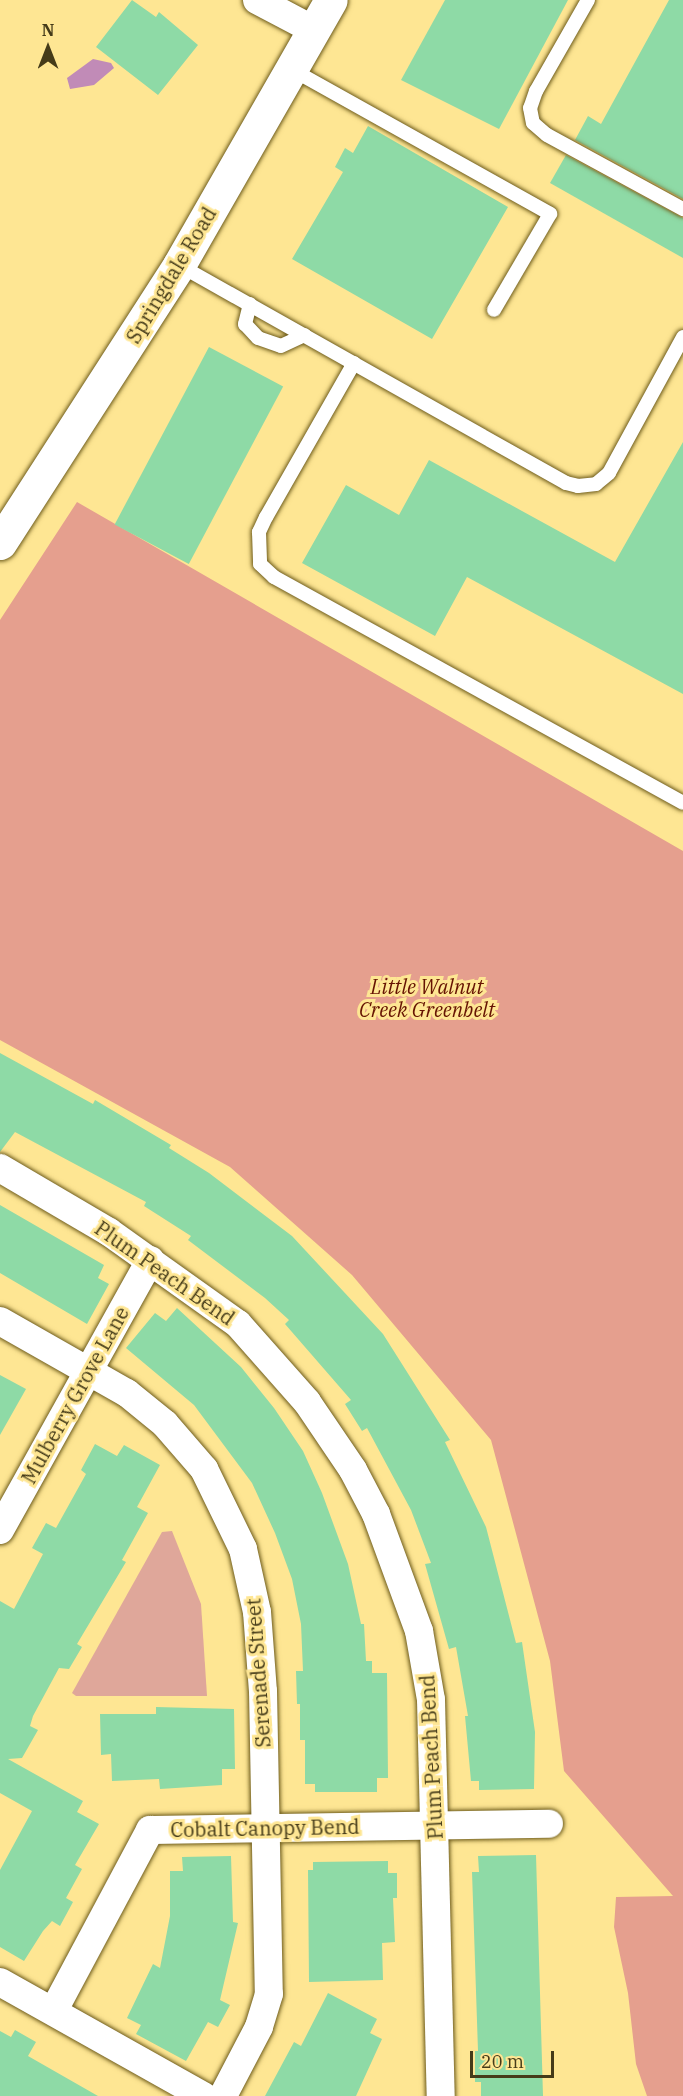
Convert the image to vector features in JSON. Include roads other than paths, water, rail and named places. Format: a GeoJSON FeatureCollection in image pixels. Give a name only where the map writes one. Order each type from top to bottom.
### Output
{"type":"FeatureCollection","features":[{"type":"Feature","properties":{"kind":"main road","name":"Springdale Road"},"geometry":{"type":"LineString","coordinates":[[0,543],[179,265],[331,0]]}},
{"type":"Feature","properties":{"kind":"street"},"geometry":{"type":"LineString","coordinates":[[257,0],[314,30]]}},
{"type":"Feature","properties":{"kind":"street","name":"Plum Peach Bend"},"geometry":{"type":"LineString","coordinates":[[0,1168],[150,1260],[238,1324],[273,1362],[353,1470],[376,1514],[419,1631],[431,1700],[441,2096]]}},
{"type":"Feature","properties":{"kind":"street","name":"Mulberry Grove Lane"},"geometry":{"type":"LineString","coordinates":[[0,1530],[150,1260]]}},
{"type":"Feature","properties":{"kind":"street","name":"Serenade Street"},"geometry":{"type":"LineString","coordinates":[[0,1321],[127,1393],[186,1446],[204,1469],[243,1549],[257,1612],[266,1827],[268,2006],[223,2096]]}},
{"type":"Feature","properties":{"kind":"street","name":"Cobalt Canopy Bend"},"geometry":{"type":"LineString","coordinates":[[54,2010],[150,1830],[549,1824]]}},
{"type":"Feature","properties":{"kind":"street"},"geometry":{"type":"LineString","coordinates":[[0,1982],[54,2010],[203,2096]]}},
{"type":"Feature","properties":{"kind":"lane"},"geometry":{"type":"LineString","coordinates":[[588,0],[536,91],[530,108],[533,123],[547,135],[683,209]]}},
{"type":"Feature","properties":{"kind":"lane"},"geometry":{"type":"LineString","coordinates":[[291,69],[550,214],[494,310]]}},
{"type":"Feature","properties":{"kind":"lane"},"geometry":{"type":"LineString","coordinates":[[179,265],[566,483],[579,486],[596,484],[609,473],[683,337]]}},
{"type":"Feature","properties":{"kind":"lane"},"geometry":{"type":"LineString","coordinates":[[250,304],[245,324],[258,338],[281,346],[305,335]]}},
{"type":"Feature","properties":{"kind":"lane"},"geometry":{"type":"LineString","coordinates":[[354,363],[266,516],[259,532],[260,564],[274,577],[683,803]]}},
{"type":"Feature","properties":{"kind":"park label","name":"Little Walnut Creek Greenbelt"},"geometry":{"type":"Point","coordinates":[427,998]}}]}
